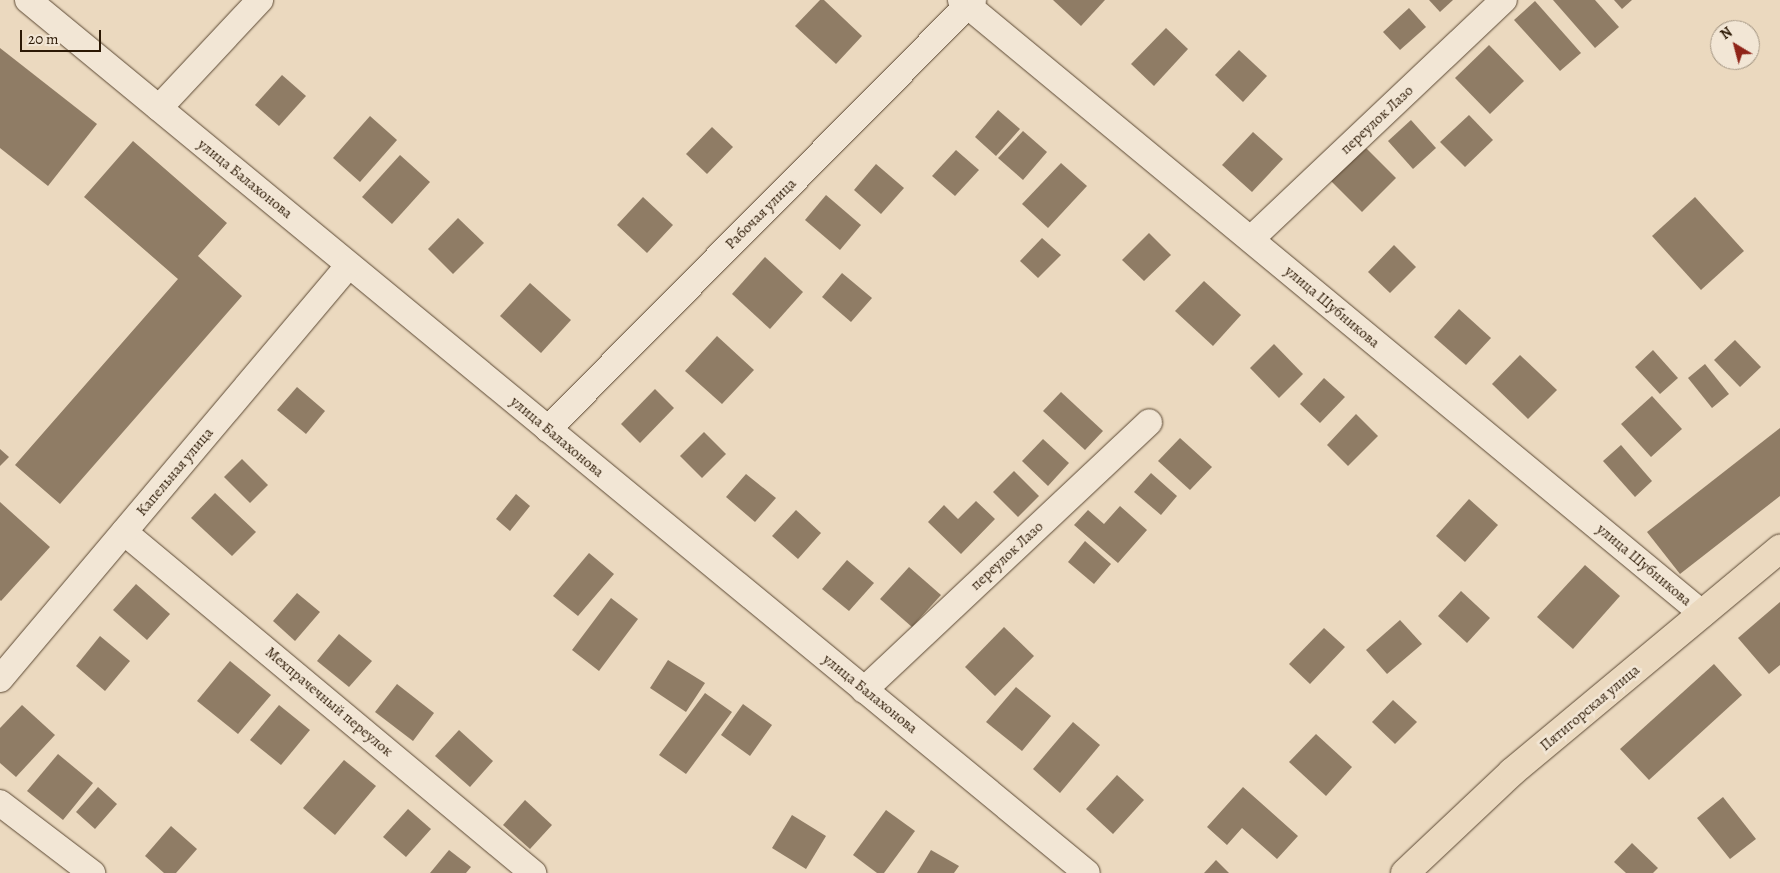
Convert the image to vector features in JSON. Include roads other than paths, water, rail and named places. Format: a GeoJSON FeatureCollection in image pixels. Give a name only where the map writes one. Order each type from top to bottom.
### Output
{"type":"FeatureCollection","features":[{"type":"Feature","properties":{"kind":"main road","name":"Пятигорская улица"},"geometry":{"type":"LineString","coordinates":[[1406,873],[1512,772],[1780,549]]}},
{"type":"Feature","properties":{"kind":"street","name":"улица Балахонова"},"geometry":{"type":"LineString","coordinates":[[28,0],[1087,873]]}},
{"type":"Feature","properties":{"kind":"street"},"geometry":{"type":"LineString","coordinates":[[159,108],[260,0]]}},
{"type":"Feature","properties":{"kind":"street","name":"переулок Лазо"},"geometry":{"type":"LineString","coordinates":[[1251,239],[1504,0]]}},
{"type":"Feature","properties":{"kind":"street","name":"улица Шубникова"},"geometry":{"type":"LineString","coordinates":[[968,2],[1703,614]]}},
{"type":"Feature","properties":{"kind":"street","name":"Рабочая улица"},"geometry":{"type":"LineString","coordinates":[[548,429],[968,2]]}},
{"type":"Feature","properties":{"kind":"street","name":"Капельная улица"},"geometry":{"type":"LineString","coordinates":[[0,679],[349,265]]}},
{"type":"Feature","properties":{"kind":"street","name":"переулок Лазо"},"geometry":{"type":"LineString","coordinates":[[864,690],[1149,422]]}},
{"type":"Feature","properties":{"kind":"street","name":"Мехпрачечный переулок"},"geometry":{"type":"LineString","coordinates":[[124,532],[533,873]]}},
{"type":"Feature","properties":{"kind":"street"},"geometry":{"type":"LineString","coordinates":[[0,804],[92,873]]}}]}
